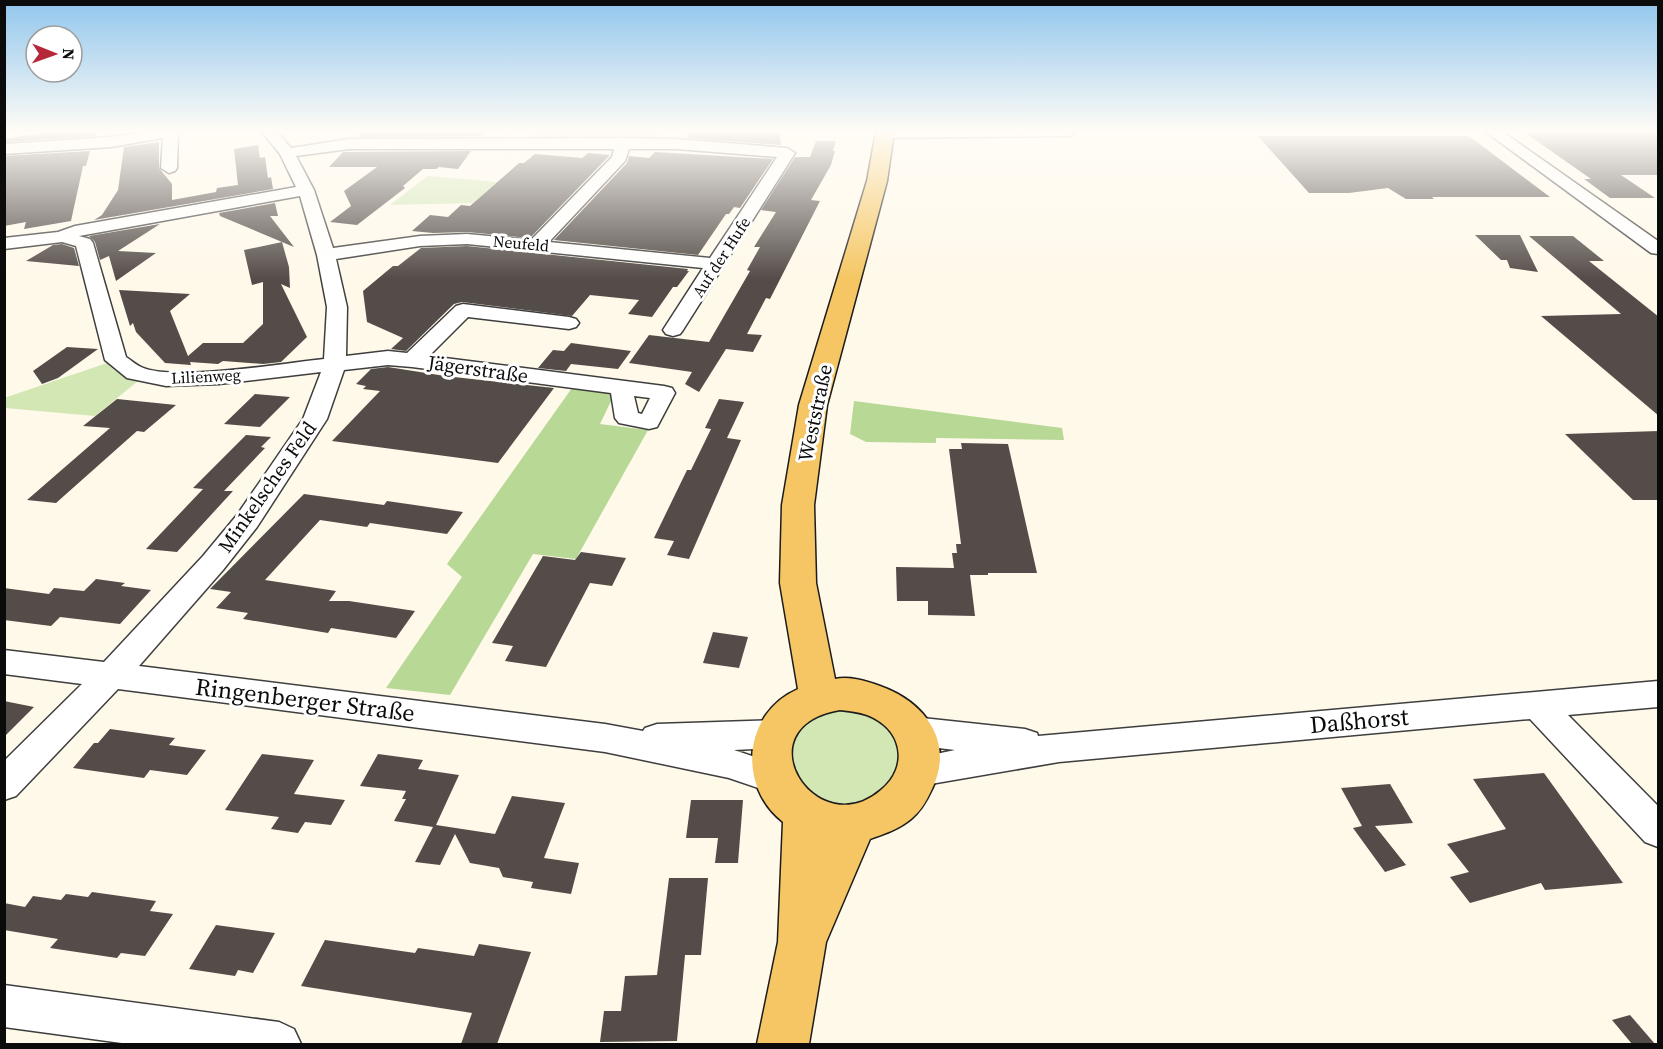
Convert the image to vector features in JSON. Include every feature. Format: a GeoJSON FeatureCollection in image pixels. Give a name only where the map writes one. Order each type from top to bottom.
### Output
{"type":"FeatureCollection","features":[{"type":"Feature","properties":{"kind":"main road","name":"Weststraße"},"geometry":{"type":"LineString","coordinates":[[819,698],[798,583],[798,506],[813,405],[877,181]]}},
{"type":"Feature","properties":{"kind":"main road"},"geometry":{"type":"LineString","coordinates":[[840,694],[862,696],[883,703],[900,715],[916,751],[912,790],[897,807],[878,818],[854,824],[829,823],[805,814],[785,798],[773,778],[770,756],[776,734],[793,712],[819,698],[840,694]]}},
{"type":"Feature","properties":{"kind":"main road"},"geometry":{"type":"LineString","coordinates":[[783,1044],[802,942],[805,814]]}},
{"type":"Feature","properties":{"kind":"main road"},"geometry":{"type":"LineString","coordinates":[[802,942],[854,824]]}},
{"type":"Feature","properties":{"kind":"street","name":"Minkelsches Feld"},"geometry":{"type":"LineString","coordinates":[[4,785],[111,676],[213,563],[247,521],[315,419],[335,364],[337,307],[326,255],[306,190],[301,181]]}},
{"type":"Feature","properties":{"kind":"street"},"geometry":{"type":"LineString","coordinates":[[536,245],[597,181]]}},
{"type":"Feature","properties":{"kind":"street","name":"Auf der Hufe"},"geometry":{"type":"LineString","coordinates":[[673,330],[769,181]]}},
{"type":"Feature","properties":{"kind":"street"},"geometry":{"type":"LineString","coordinates":[[1562,181],[1659,249]]}},
{"type":"Feature","properties":{"kind":"street"},"geometry":{"type":"LineString","coordinates":[[4,244],[62,237],[75,231],[306,190]]}},
{"type":"Feature","properties":{"kind":"street","name":"Lilienweg"},"geometry":{"type":"LineString","coordinates":[[62,237],[84,243],[116,360],[135,373],[166,379],[209,377],[335,364]]}},
{"type":"Feature","properties":{"kind":"street","name":"Neufeld"},"geometry":{"type":"LineString","coordinates":[[326,255],[420,241],[477,240],[717,264]]}},
{"type":"Feature","properties":{"kind":"street"},"geometry":{"type":"LineString","coordinates":[[412,360],[463,310],[569,323]]}},
{"type":"Feature","properties":{"kind":"street","name":"Jägerstraße"},"geometry":{"type":"LineString","coordinates":[[335,364],[388,358],[412,360],[621,388]]}},
{"type":"Feature","properties":{"kind":"street","name":"Ringenberger Straße"},"geometry":{"type":"LineString","coordinates":[[4,662],[605,738],[729,764],[773,778]]}},
{"type":"Feature","properties":{"kind":"street","name":"Daßhorst"},"geometry":{"type":"LineString","coordinates":[[916,751],[1059,747],[1659,694]]}},
{"type":"Feature","properties":{"kind":"street"},"geometry":{"type":"LineString","coordinates":[[1538,706],[1659,830]]}},
{"type":"Feature","properties":{"kind":"street","name":"Ringenberger Straße"},"geometry":{"type":"LineString","coordinates":[[605,738],[776,734]]}},
{"type":"Feature","properties":{"kind":"street"},"geometry":{"type":"LineString","coordinates":[[4,1006],[279,1044]]}},
{"type":"Feature","properties":{"kind":"green space"},"geometry":{"type":"Polygon","coordinates":[[[422,181],[497,182],[473,203],[390,205],[422,181]]]}},
{"type":"Feature","properties":{"kind":"green space"},"geometry":{"type":"Polygon","coordinates":[[[107,363],[114,370],[138,381],[95,416],[5,408],[4,398],[107,363]]]}},
{"type":"Feature","properties":{"kind":"green space"},"geometry":{"type":"Polygon","coordinates":[[[572,388],[607,392],[613,397],[600,424],[648,430],[576,559],[533,554],[450,695],[386,688],[462,577],[447,564],[572,388]]]}},
{"type":"Feature","properties":{"kind":"green space"},"geometry":{"type":"Polygon","coordinates":[[[854,401],[1062,428],[1064,440],[936,438],[936,443],[866,442],[850,434],[854,401]]]}},
{"type":"Feature","properties":{"kind":"green space"},"geometry":{"type":"Polygon","coordinates":[[[861,707],[898,731],[900,783],[846,809],[803,793],[788,747],[815,712],[861,707]]]}},
{"type":"Feature","properties":{"kind":"building"},"geometry":{"type":"Polygon","coordinates":[[[4,181],[80,181],[71,221],[24,229],[26,222],[4,226],[4,181]]]}},
{"type":"Feature","properties":{"kind":"building"},"geometry":{"type":"Polygon","coordinates":[[[119,181],[170,181],[172,184],[172,200],[216,192],[217,188],[238,185],[238,181],[272,181],[273,189],[94,220],[102,215],[118,190],[119,181]]]}},
{"type":"Feature","properties":{"kind":"building"},"geometry":{"type":"Polygon","coordinates":[[[358,181],[409,181],[403,186],[405,188],[357,225],[330,222],[351,206],[344,191],[358,181]]]}},
{"type":"Feature","properties":{"kind":"building"},"geometry":{"type":"Polygon","coordinates":[[[499,181],[585,181],[530,238],[467,232],[412,231],[430,215],[448,217],[461,205],[470,206],[499,181]]]}},
{"type":"Feature","properties":{"kind":"building"},"geometry":{"type":"Polygon","coordinates":[[[610,181],[758,181],[740,208],[734,207],[729,214],[726,214],[698,255],[554,240],[610,181]]]}},
{"type":"Feature","properties":{"kind":"building"},"geometry":{"type":"Polygon","coordinates":[[[780,181],[822,181],[811,200],[820,201],[770,299],[766,298],[747,334],[762,335],[753,352],[726,349],[699,392],[685,384],[692,372],[629,363],[649,335],[709,342],[750,271],[747,270],[760,247],[754,247],[776,212],[761,210],[780,181]]]}},
{"type":"Feature","properties":{"kind":"building"},"geometry":{"type":"Polygon","coordinates":[[[1298,181],[1529,181],[1550,197],[1406,199],[1388,188],[1349,193],[1309,193],[1298,181]]]}},
{"type":"Feature","properties":{"kind":"building"},"geometry":{"type":"Polygon","coordinates":[[[1587,181],[1630,181],[1655,198],[1610,198],[1587,181]]]}},
{"type":"Feature","properties":{"kind":"building"},"geometry":{"type":"Polygon","coordinates":[[[275,203],[278,216],[270,216],[294,247],[220,216],[219,213],[275,203]]]}},
{"type":"Feature","properties":{"kind":"building"},"geometry":{"type":"Polygon","coordinates":[[[160,224],[118,251],[156,253],[116,281],[109,256],[100,260],[95,242],[89,236],[160,224]]]}},
{"type":"Feature","properties":{"kind":"building"},"geometry":{"type":"Polygon","coordinates":[[[1475,235],[1520,235],[1538,272],[1510,268],[1507,260],[1501,260],[1475,235]]]}},
{"type":"Feature","properties":{"kind":"building"},"geometry":{"type":"Polygon","coordinates":[[[1529,236],[1573,236],[1604,261],[1589,261],[1659,317],[1659,416],[1541,316],[1621,314],[1529,236]]]}},
{"type":"Feature","properties":{"kind":"building"},"geometry":{"type":"Polygon","coordinates":[[[282,242],[289,267],[290,288],[281,284],[307,337],[281,362],[263,364],[223,361],[218,364],[190,362],[191,365],[165,363],[136,332],[133,323],[130,326],[119,290],[190,294],[170,311],[188,356],[203,343],[243,343],[263,324],[263,282],[252,285],[244,250],[282,242]]]}},
{"type":"Feature","properties":{"kind":"building"},"geometry":{"type":"Polygon","coordinates":[[[62,244],[74,248],[79,266],[26,261],[53,245],[62,244]]]}},
{"type":"Feature","properties":{"kind":"building"},"geometry":{"type":"Polygon","coordinates":[[[467,246],[688,269],[689,271],[677,287],[673,287],[652,317],[628,314],[639,300],[590,295],[572,316],[462,302],[454,304],[406,351],[391,349],[403,338],[367,322],[363,291],[393,266],[398,266],[421,248],[467,246]]]}},
{"type":"Feature","properties":{"kind":"building"},"geometry":{"type":"Polygon","coordinates":[[[571,343],[631,351],[618,369],[571,364],[566,371],[538,368],[553,350],[564,351],[571,343]]]}},
{"type":"Feature","properties":{"kind":"building"},"geometry":{"type":"Polygon","coordinates":[[[67,347],[98,349],[58,378],[42,384],[33,371],[67,347]]]}},
{"type":"Feature","properties":{"kind":"building"},"geometry":{"type":"Polygon","coordinates":[[[388,367],[554,388],[498,463],[332,441],[380,391],[363,389],[366,386],[356,384],[371,369],[388,367]]]}},
{"type":"Feature","properties":{"kind":"building"},"geometry":{"type":"Polygon","coordinates":[[[255,394],[290,397],[260,427],[224,424],[255,394]]]}},
{"type":"Feature","properties":{"kind":"building"},"geometry":{"type":"Polygon","coordinates":[[[117,399],[176,405],[144,432],[137,431],[56,503],[27,500],[110,428],[83,426],[117,399]]]}},
{"type":"Feature","properties":{"kind":"building"},"geometry":{"type":"Polygon","coordinates":[[[719,399],[744,402],[727,438],[741,440],[689,559],[667,555],[674,541],[654,538],[687,470],[691,470],[711,429],[705,428],[719,399]]]}},
{"type":"Feature","properties":{"kind":"building"},"geometry":{"type":"Polygon","coordinates":[[[1659,431],[1659,500],[1633,500],[1565,434],[1659,431]]]}},
{"type":"Feature","properties":{"kind":"building"},"geometry":{"type":"Polygon","coordinates":[[[246,435],[271,437],[261,447],[265,448],[224,491],[233,491],[177,552],[146,549],[203,489],[193,488],[246,435]]]}},
{"type":"Feature","properties":{"kind":"building"},"geometry":{"type":"Polygon","coordinates":[[[961,443],[1008,444],[1037,573],[970,575],[975,616],[928,615],[928,601],[897,601],[896,567],[954,568],[952,553],[957,553],[956,544],[961,544],[949,449],[962,449],[961,443]]]}},
{"type":"Feature","properties":{"kind":"building"},"geometry":{"type":"Polygon","coordinates":[[[304,494],[384,505],[387,501],[463,512],[447,534],[370,523],[367,527],[320,520],[265,580],[336,591],[329,601],[349,601],[415,611],[396,638],[331,628],[328,633],[243,619],[248,613],[216,608],[231,592],[210,589],[304,494]]]}},
{"type":"Feature","properties":{"kind":"building"},"geometry":{"type":"Polygon","coordinates":[[[581,552],[626,558],[612,586],[590,583],[546,667],[505,661],[513,646],[492,643],[543,556],[575,560],[581,552]]]}},
{"type":"Feature","properties":{"kind":"building"},"geometry":{"type":"Polygon","coordinates":[[[96,579],[125,583],[121,586],[151,590],[120,624],[60,617],[51,626],[4,620],[4,588],[49,594],[54,588],[84,591],[96,579]]]}},
{"type":"Feature","properties":{"kind":"building"},"geometry":{"type":"Polygon","coordinates":[[[713,632],[748,637],[739,668],[703,663],[713,632]]]}},
{"type":"Feature","properties":{"kind":"building"},"geometry":{"type":"Polygon","coordinates":[[[4,701],[34,707],[4,737],[4,701]]]}},
{"type":"Feature","properties":{"kind":"building"},"geometry":{"type":"Polygon","coordinates":[[[110,729],[175,738],[169,745],[206,750],[187,775],[150,770],[144,778],[73,768],[94,743],[98,743],[110,729]]]}},
{"type":"Feature","properties":{"kind":"building"},"geometry":{"type":"Polygon","coordinates":[[[262,754],[314,760],[294,794],[345,800],[331,825],[305,822],[298,833],[271,829],[279,817],[225,810],[262,754]]]}},
{"type":"Feature","properties":{"kind":"building"},"geometry":{"type":"Polygon","coordinates":[[[378,754],[423,760],[418,769],[459,775],[436,825],[495,834],[512,796],[565,803],[544,858],[579,863],[571,894],[531,888],[533,882],[503,877],[499,868],[470,863],[455,834],[440,865],[415,862],[433,827],[394,821],[406,799],[402,799],[406,791],[360,786],[378,754]]]}},
{"type":"Feature","properties":{"kind":"building"},"geometry":{"type":"Polygon","coordinates":[[[1544,773],[1623,883],[1545,890],[1541,883],[1470,903],[1450,877],[1469,872],[1447,844],[1506,829],[1473,779],[1544,773]]]}},
{"type":"Feature","properties":{"kind":"building"},"geometry":{"type":"Polygon","coordinates":[[[1390,784],[1413,823],[1375,826],[1406,865],[1385,872],[1353,828],[1362,826],[1341,788],[1390,784]]]}},
{"type":"Feature","properties":{"kind":"building"},"geometry":{"type":"Polygon","coordinates":[[[691,800],[743,800],[738,863],[715,863],[718,838],[686,838],[691,800]]]}},
{"type":"Feature","properties":{"kind":"building"},"geometry":{"type":"Polygon","coordinates":[[[669,878],[708,878],[701,955],[685,955],[677,1041],[600,1042],[604,1011],[621,1011],[625,976],[657,975],[669,878]]]}},
{"type":"Feature","properties":{"kind":"building"},"geometry":{"type":"Polygon","coordinates":[[[92,892],[156,901],[150,911],[173,914],[145,956],[121,953],[117,958],[50,948],[58,939],[4,930],[4,903],[25,907],[33,896],[61,900],[66,894],[88,897],[92,892]]]}},
{"type":"Feature","properties":{"kind":"building"},"geometry":{"type":"Polygon","coordinates":[[[216,925],[275,933],[253,973],[238,970],[235,976],[189,969],[216,925]]]}},
{"type":"Feature","properties":{"kind":"building"},"geometry":{"type":"Polygon","coordinates":[[[325,940],[415,953],[418,948],[474,956],[479,944],[531,952],[497,1044],[461,1044],[472,1013],[301,986],[325,940]]]}},
{"type":"Feature","properties":{"kind":"building"},"geometry":{"type":"Polygon","coordinates":[[[1630,1015],[1655,1044],[1632,1044],[1612,1020],[1630,1015]]]}}]}
